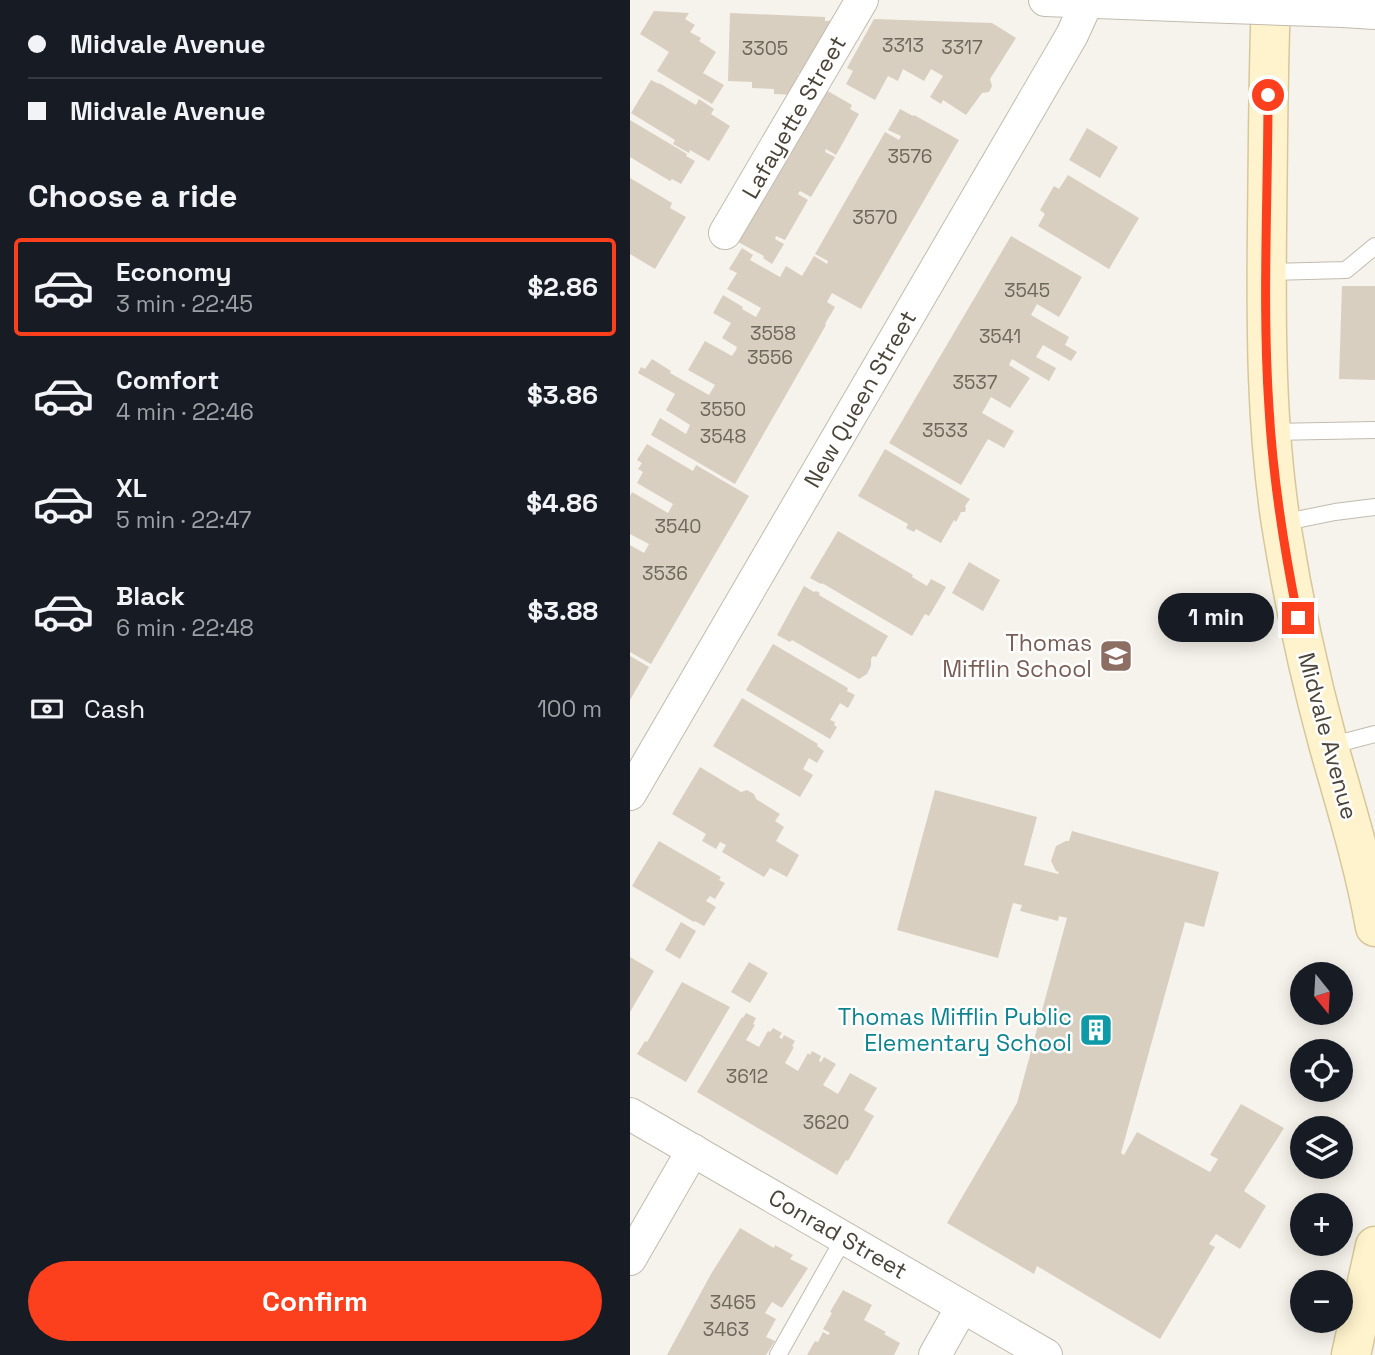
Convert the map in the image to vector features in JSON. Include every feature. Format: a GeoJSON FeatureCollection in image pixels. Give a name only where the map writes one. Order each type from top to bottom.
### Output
{"type":"FeatureCollection","features":[{"type":"Feature","properties":{"kind":"street","name":"Lafayette Street"},"geometry":{"type":"LineString","coordinates":[[725,233],[862,0]]}},
{"type":"Feature","properties":{"kind":"street"},"geometry":{"type":"LineString","coordinates":[[1045,0],[1375,13]]}},
{"type":"Feature","properties":{"kind":"street","name":"Midvale Avenue"},"geometry":{"type":"LineString","coordinates":[[1271,0],[1267,350],[1271,432],[1281,523],[1307,662],[1357,840],[1375,927]]}},
{"type":"Feature","properties":{"kind":"street","name":"New Queen Street"},"geometry":{"type":"LineString","coordinates":[[630,794],[1072,35],[1087,2]]}},
{"type":"Feature","properties":{"kind":"street","name":"Conrad Street"},"geometry":{"type":"LineString","coordinates":[[630,1114],[1046,1355]]}},
{"type":"Feature","properties":{"kind":"street"},"geometry":{"type":"LineString","coordinates":[[630,1259],[694,1150]]}},
{"type":"Feature","properties":{"kind":"street"},"geometry":{"type":"LineString","coordinates":[[1351,1355],[1375,1246]]}},
{"type":"Feature","properties":{"kind":"street"},"geometry":{"type":"LineString","coordinates":[[935,1355],[962,1307]]}},
{"type":"Feature","properties":{"kind":"lane"},"geometry":{"type":"LineString","coordinates":[[1266,272],[1346,270],[1375,246]]}},
{"type":"Feature","properties":{"kind":"lane"},"geometry":{"type":"LineString","coordinates":[[1271,432],[1375,430]]}},
{"type":"Feature","properties":{"kind":"lane"},"geometry":{"type":"LineString","coordinates":[[1281,523],[1335,512],[1375,508]]}},
{"type":"Feature","properties":{"kind":"lane"},"geometry":{"type":"LineString","coordinates":[[1329,746],[1375,734]]}},
{"type":"Feature","properties":{"kind":"lane"},"geometry":{"type":"LineString","coordinates":[[778,1355],[844,1238]]}},
{"type":"Feature","properties":{"kind":"building"},"geometry":{"type":"Polygon","coordinates":[[[654,11],[689,13],[685,19],[695,25],[690,32],[716,52],[703,73],[724,85],[712,104],[657,71],[669,52],[640,34],[654,11]]]}},
{"type":"Feature","properties":{"kind":"building"},"geometry":{"type":"Polygon","coordinates":[[[730,13],[840,20],[807,73],[798,73],[797,95],[774,94],[774,89],[752,88],[752,82],[728,81],[730,13]]]}},
{"type":"Feature","properties":{"kind":"building"},"geometry":{"type":"Polygon","coordinates":[[[874,19],[992,23],[1016,38],[990,79],[992,86],[989,92],[982,93],[966,115],[943,100],[941,104],[930,97],[943,76],[931,69],[924,81],[903,69],[898,81],[888,76],[875,100],[846,84],[853,71],[847,68],[874,19]]]}},
{"type":"Feature","properties":{"kind":"building"},"geometry":{"type":"Polygon","coordinates":[[[651,80],[696,105],[699,99],[714,109],[711,114],[730,126],[709,161],[673,144],[675,140],[631,113],[651,80]]]}},
{"type":"Feature","properties":{"kind":"building"},"geometry":{"type":"Polygon","coordinates":[[[826,90],[852,105],[850,109],[859,114],[836,155],[826,149],[825,152],[835,157],[811,197],[800,191],[798,194],[808,200],[785,240],[776,236],[775,239],[784,244],[772,264],[763,258],[764,256],[738,242],[826,90]]]}},
{"type":"Feature","properties":{"kind":"building"},"geometry":{"type":"Polygon","coordinates":[[[900,109],[959,140],[861,309],[832,293],[827,302],[835,307],[826,325],[735,484],[651,435],[660,418],[686,434],[690,425],[666,410],[675,394],[638,373],[641,367],[645,369],[652,359],[671,371],[670,373],[709,395],[715,385],[688,370],[705,341],[732,356],[736,350],[737,347],[722,338],[731,323],[713,313],[723,295],[756,317],[761,308],[727,289],[737,273],[729,269],[742,248],[753,255],[750,260],[780,277],[786,266],[802,276],[814,256],[827,264],[828,261],[815,254],[885,132],[899,140],[901,136],[888,130],[900,109]]]}},
{"type":"Feature","properties":{"kind":"building"},"geometry":{"type":"Polygon","coordinates":[[[630,120],[695,161],[681,184],[672,179],[670,181],[630,157],[630,120]]]}},
{"type":"Feature","properties":{"kind":"building"},"geometry":{"type":"Polygon","coordinates":[[[1087,128],[1118,147],[1100,178],[1069,160],[1087,128]]]}},
{"type":"Feature","properties":{"kind":"building"},"geometry":{"type":"Polygon","coordinates":[[[1068,175],[1139,218],[1109,269],[1038,226],[1045,214],[1040,210],[1054,186],[1059,189],[1068,175]]]}},
{"type":"Feature","properties":{"kind":"building"},"geometry":{"type":"Polygon","coordinates":[[[630,178],[672,203],[670,208],[686,217],[655,269],[630,254],[630,178]]]}},
{"type":"Feature","properties":{"kind":"building"},"geometry":{"type":"Polygon","coordinates":[[[1011,236],[1082,277],[1059,317],[1037,304],[1031,315],[1069,337],[1065,345],[1077,352],[1071,361],[1043,345],[1036,357],[1056,368],[1049,381],[1012,359],[1009,365],[1030,378],[1010,408],[991,397],[982,413],[1014,431],[1004,448],[988,439],[961,485],[889,443],[1011,236]]]}},
{"type":"Feature","properties":{"kind":"building"},"geometry":{"type":"Polygon","coordinates":[[[1342,286],[1375,286],[1375,380],[1339,379],[1342,286]]]}},
{"type":"Feature","properties":{"kind":"building"},"geometry":{"type":"Polygon","coordinates":[[[647,444],[693,471],[696,465],[749,496],[651,664],[630,652],[630,545],[644,553],[649,544],[630,534],[630,496],[632,492],[668,513],[673,504],[637,483],[643,472],[638,469],[642,463],[637,460],[647,444]]]}},
{"type":"Feature","properties":{"kind":"building"},"geometry":{"type":"Polygon","coordinates":[[[885,449],[970,499],[965,506],[965,512],[961,512],[956,522],[954,520],[941,543],[916,529],[914,532],[906,528],[908,524],[858,496],[885,449]]]}},
{"type":"Feature","properties":{"kind":"building"},"geometry":{"type":"Polygon","coordinates":[[[838,531],[927,586],[931,579],[946,587],[929,616],[925,614],[912,636],[810,578],[838,531]]]}},
{"type":"Feature","properties":{"kind":"building"},"geometry":{"type":"Polygon","coordinates":[[[969,562],[1000,580],[983,611],[952,593],[969,562]]]}},
{"type":"Feature","properties":{"kind":"building"},"geometry":{"type":"Polygon","coordinates":[[[804,586],[820,593],[819,595],[888,636],[876,657],[871,659],[867,674],[859,679],[792,640],[790,642],[777,635],[804,586]]]}},
{"type":"Feature","properties":{"kind":"building"},"geometry":{"type":"Polygon","coordinates":[[[773,644],[848,688],[847,691],[855,695],[848,708],[840,703],[830,720],[835,722],[837,727],[830,739],[746,690],[773,644]]]}},
{"type":"Feature","properties":{"kind":"building"},"geometry":{"type":"Polygon","coordinates":[[[630,656],[649,667],[630,700],[630,656]]]}},
{"type":"Feature","properties":{"kind":"building"},"geometry":{"type":"Polygon","coordinates":[[[742,698],[818,744],[824,751],[817,763],[809,758],[803,769],[813,775],[800,797],[713,746],[742,698]]]}},
{"type":"Feature","properties":{"kind":"building"},"geometry":{"type":"Polygon","coordinates":[[[700,767],[741,792],[747,790],[754,794],[756,799],[780,814],[775,821],[784,827],[776,841],[799,855],[787,877],[770,868],[764,877],[722,852],[726,845],[720,842],[716,849],[702,841],[706,834],[672,814],[700,767]]]}},
{"type":"Feature","properties":{"kind":"building","name":"Thomas Mifflin Public Elementary School"},"geometry":{"type":"Polygon","coordinates":[[[935,790],[1037,817],[1024,865],[1058,874],[1051,861],[1056,846],[1069,841],[1072,831],[1219,872],[1204,927],[1185,922],[1121,1153],[1124,1155],[1137,1132],[1210,1172],[1218,1159],[1210,1155],[1241,1104],[1284,1128],[1244,1191],[1266,1206],[1240,1249],[1216,1234],[1209,1244],[1215,1247],[1160,1339],[1037,1266],[1034,1274],[947,1223],[1017,1103],[1067,918],[1059,916],[1058,921],[1020,911],[1022,905],[1013,903],[998,958],[897,930],[935,790]]]}},
{"type":"Feature","properties":{"kind":"building"},"geometry":{"type":"Polygon","coordinates":[[[659,841],[721,877],[719,880],[725,883],[715,899],[710,896],[706,901],[716,907],[704,926],[632,886],[659,841]]]}},
{"type":"Feature","properties":{"kind":"building"},"geometry":{"type":"Polygon","coordinates":[[[681,922],[696,931],[680,959],[665,950],[681,922]]]}},
{"type":"Feature","properties":{"kind":"building"},"geometry":{"type":"Polygon","coordinates":[[[630,957],[654,971],[630,1012],[630,957]]]}},
{"type":"Feature","properties":{"kind":"building"},"geometry":{"type":"Polygon","coordinates":[[[749,962],[768,973],[750,1003],[731,992],[749,962]]]}},
{"type":"Feature","properties":{"kind":"building"},"geometry":{"type":"Polygon","coordinates":[[[682,982],[730,1007],[686,1082],[637,1054],[645,1041],[647,1042],[682,982]]]}},
{"type":"Feature","properties":{"kind":"building"},"geometry":{"type":"Polygon","coordinates":[[[746,1013],[756,1018],[746,1040],[759,1047],[768,1031],[773,1028],[782,1033],[779,1037],[782,1039],[784,1035],[795,1041],[785,1063],[798,1071],[808,1053],[810,1055],[812,1051],[821,1056],[819,1061],[824,1057],[836,1064],[823,1085],[838,1094],[850,1073],[877,1088],[864,1110],[874,1116],[837,1175],[697,1092],[746,1013]]]}},
{"type":"Feature","properties":{"kind":"building"},"geometry":{"type":"Polygon","coordinates":[[[740,1228],[774,1248],[775,1245],[793,1255],[790,1259],[808,1268],[782,1308],[772,1302],[765,1313],[776,1319],[766,1337],[775,1341],[766,1355],[667,1355],[711,1274],[740,1228]]]}},
{"type":"Feature","properties":{"kind":"building"},"geometry":{"type":"Polygon","coordinates":[[[843,1290],[872,1305],[864,1320],[900,1343],[894,1355],[807,1355],[823,1332],[828,1335],[830,1333],[823,1329],[843,1290]]]}},
{"type":"Feature","properties":{"kind":"place","name":"Thomas Mifflin School"},"geometry":{"type":"Point","coordinates":[1116,656]}},
{"type":"Feature","properties":{"kind":"place","name":"Thomas Mifflin Public Elementary School"},"geometry":{"type":"Point","coordinates":[1096,1030]}},
{"type":"Feature","properties":{"kind":"route"},"geometry":{"type":"LineString","coordinates":[[1268,95],[1266,272],[1269,409],[1276,487],[1298,618]]}}]}
